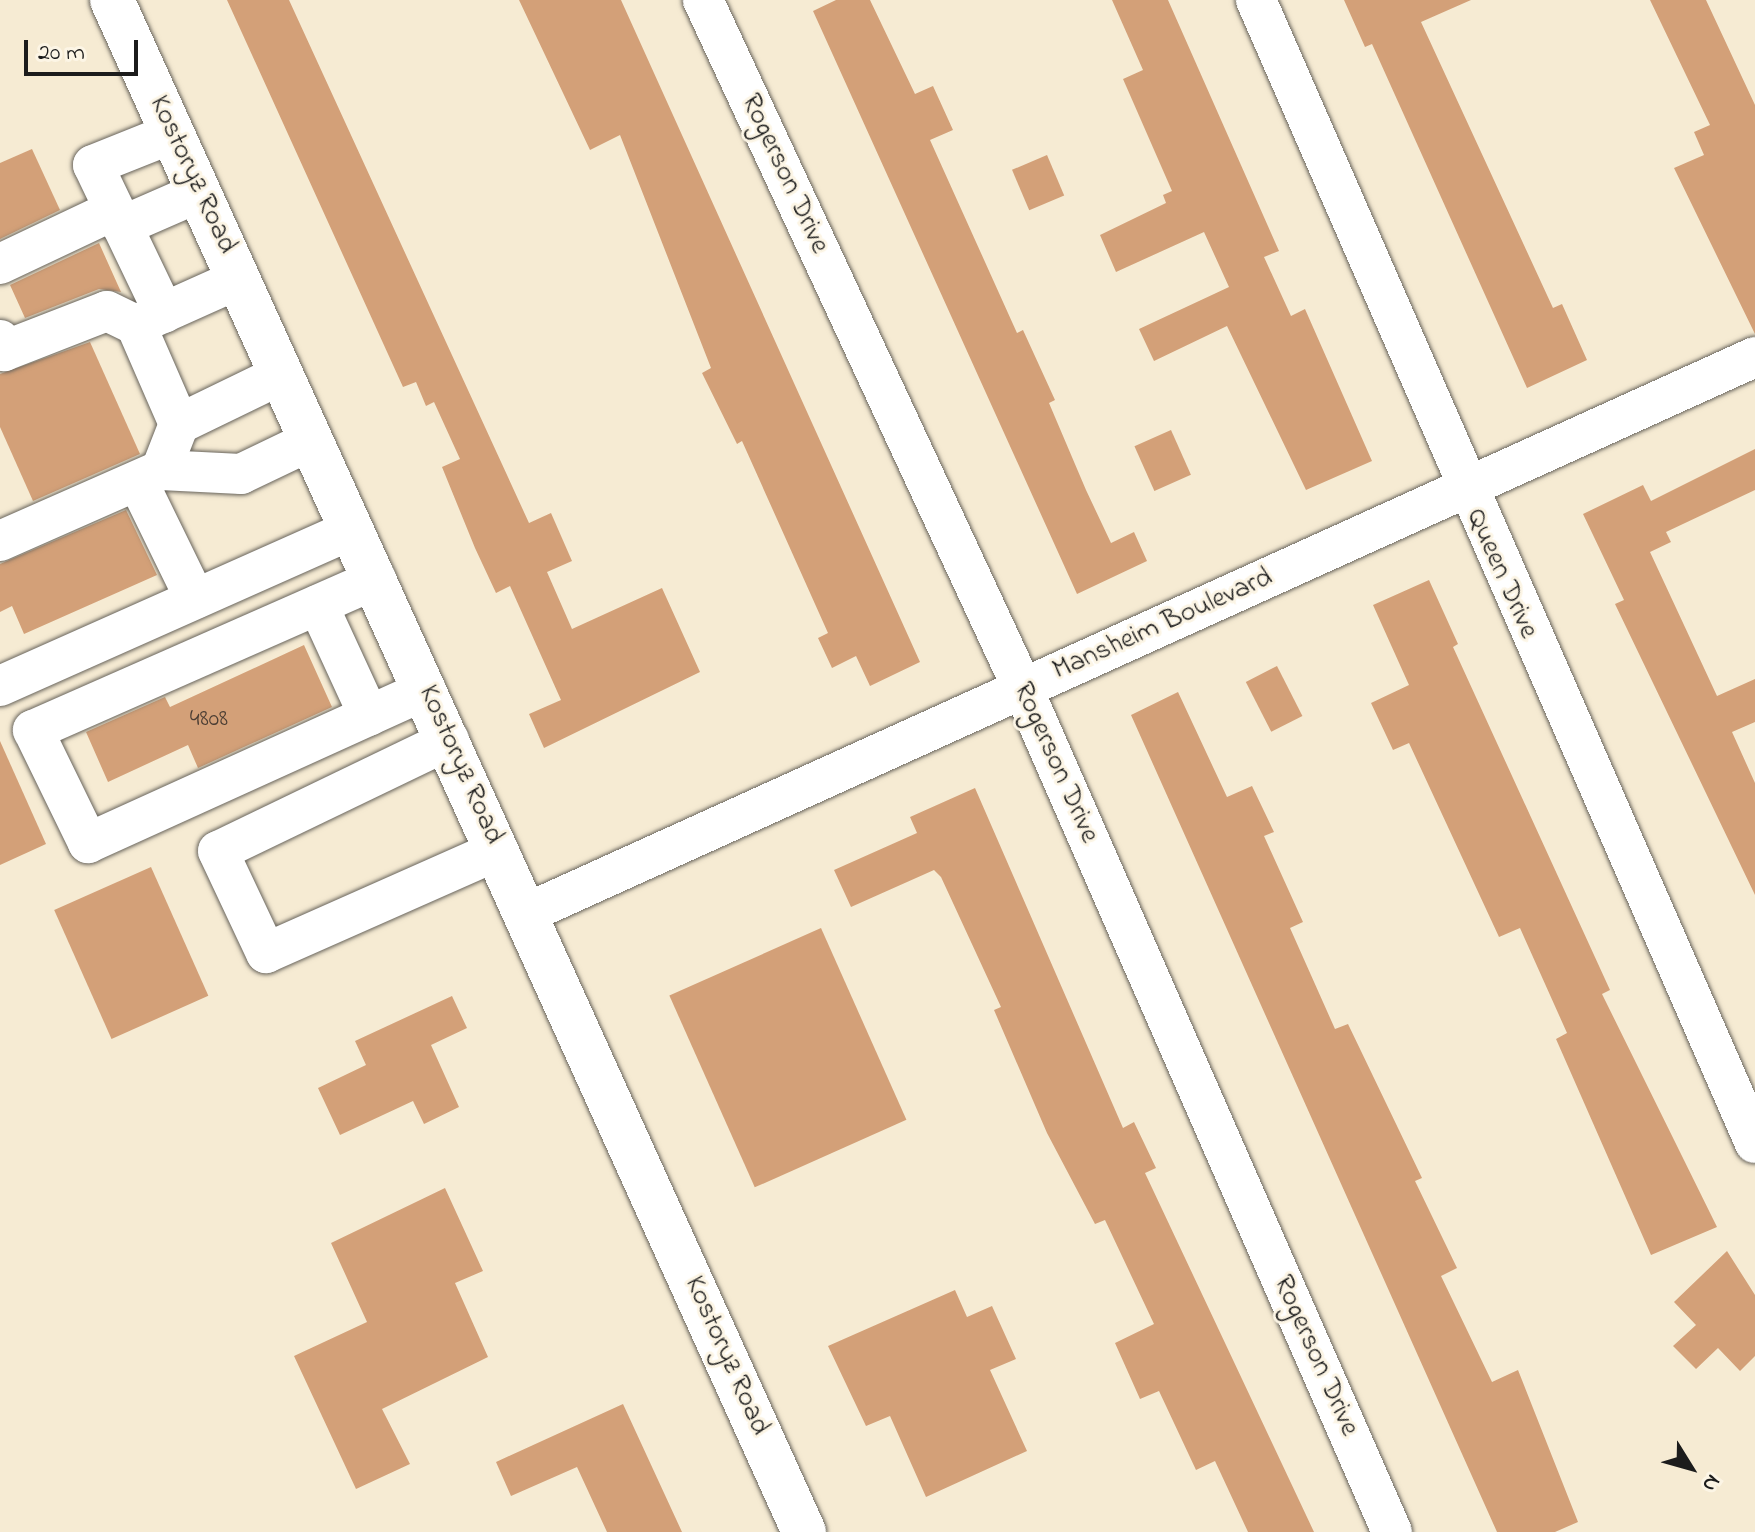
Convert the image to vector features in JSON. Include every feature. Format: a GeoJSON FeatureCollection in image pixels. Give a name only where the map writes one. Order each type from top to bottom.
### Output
{"type":"FeatureCollection","features":[{"type":"Feature","properties":{"kind":"main road","name":"Kostoryz Road"},"geometry":{"type":"LineString","coordinates":[[112,0],[449,740],[804,1532]]}},
{"type":"Feature","properties":{"kind":"street","name":"Rogerson Drive"},"geometry":{"type":"LineString","coordinates":[[703,0],[1023,689],[1392,1532]]}},
{"type":"Feature","properties":{"kind":"street","name":"Queen Drive"},"geometry":{"type":"LineString","coordinates":[[1256,0],[1464,489],[1755,1143]]}},
{"type":"Feature","properties":{"kind":"street"},"geometry":{"type":"LineString","coordinates":[[173,133],[93,165],[118,218],[179,424]]}},
{"type":"Feature","properties":{"kind":"street"},"geometry":{"type":"LineString","coordinates":[[0,264],[118,218],[200,192]]}},
{"type":"Feature","properties":{"kind":"street"},"geometry":{"type":"LineString","coordinates":[[0,340],[4,351],[107,311],[150,319],[239,279]]}},
{"type":"Feature","properties":{"kind":"street","name":"Mansheim Boulevard"},"geometry":{"type":"LineString","coordinates":[[527,913],[1755,357]]}},
{"type":"Feature","properties":{"kind":"street"},"geometry":{"type":"LineString","coordinates":[[149,476],[179,424],[282,374]]}},
{"type":"Feature","properties":{"kind":"street"},"geometry":{"type":"LineString","coordinates":[[0,541],[149,476],[241,474],[312,440]]}},
{"type":"Feature","properties":{"kind":"street"},"geometry":{"type":"LineString","coordinates":[[149,476],[195,599]]}},
{"type":"Feature","properties":{"kind":"street"},"geometry":{"type":"LineString","coordinates":[[0,686],[352,529]]}},
{"type":"Feature","properties":{"kind":"street"},"geometry":{"type":"LineString","coordinates":[[376,579],[33,730],[88,843],[426,690]]}},
{"type":"Feature","properties":{"kind":"street"},"geometry":{"type":"LineString","coordinates":[[318,605],[369,716]]}},
{"type":"Feature","properties":{"kind":"street"},"geometry":{"type":"LineString","coordinates":[[449,740],[218,851],[266,953],[498,850]]}},
{"type":"Feature","properties":{"kind":"building"},"geometry":{"type":"Polygon","coordinates":[[[227,0],[289,0],[529,523],[551,513],[572,561],[547,572],[572,629],[662,588],[700,672],[544,748],[529,714],[561,700],[510,586],[496,593],[475,548],[442,467],[460,459],[434,402],[426,406],[416,382],[403,387],[227,0]]]}},
{"type":"Feature","properties":{"kind":"building"},"geometry":{"type":"Polygon","coordinates":[[[519,0],[621,0],[920,662],[870,686],[856,656],[832,668],[818,638],[828,633],[742,441],[737,444],[702,373],[711,368],[620,135],[590,150],[519,0]]]}},
{"type":"Feature","properties":{"kind":"building"},"geometry":{"type":"Polygon","coordinates":[[[836,0],[870,0],[915,94],[933,86],[953,130],[930,140],[1017,333],[1023,330],[1055,400],[1049,403],[1086,490],[1111,543],[1134,532],[1147,561],[1077,594],[813,11],[836,0]]]}},
{"type":"Feature","properties":{"kind":"building"},"geometry":{"type":"Polygon","coordinates":[[[1112,0],[1168,0],[1279,251],[1264,257],[1291,316],[1305,309],[1372,461],[1306,490],[1227,326],[1154,361],[1139,329],[1229,287],[1204,232],[1116,272],[1100,235],[1166,203],[1163,195],[1172,191],[1123,79],[1143,70],[1112,0]]]}},
{"type":"Feature","properties":{"kind":"building"},"geometry":{"type":"Polygon","coordinates":[[[1344,0],[1471,0],[1421,22],[1553,308],[1562,304],[1587,360],[1527,388],[1372,44],[1365,47],[1344,0]]]}},
{"type":"Feature","properties":{"kind":"building"},"geometry":{"type":"Polygon","coordinates":[[[1650,0],[1706,0],[1755,105],[1755,334],[1674,168],[1704,155],[1694,132],[1710,125],[1650,0]]]}},
{"type":"Feature","properties":{"kind":"building"},"geometry":{"type":"Polygon","coordinates":[[[32,149],[60,210],[0,239],[0,163],[32,149]]]}},
{"type":"Feature","properties":{"kind":"building"},"geometry":{"type":"Polygon","coordinates":[[[1047,155],[1064,196],[1029,210],[1012,170],[1047,155]]]}},
{"type":"Feature","properties":{"kind":"building"},"geometry":{"type":"Polygon","coordinates":[[[99,243],[121,292],[99,289],[25,318],[10,285],[99,243]]]}},
{"type":"Feature","properties":{"kind":"building"},"geometry":{"type":"Polygon","coordinates":[[[90,342],[140,454],[33,501],[0,427],[0,374],[90,342]]]}},
{"type":"Feature","properties":{"kind":"building"},"geometry":{"type":"Polygon","coordinates":[[[1171,430],[1191,475],[1154,491],[1134,446],[1171,430]]]}},
{"type":"Feature","properties":{"kind":"building"},"geometry":{"type":"Polygon","coordinates":[[[1755,449],[1755,490],[1666,532],[1671,542],[1650,552],[1717,696],[1755,679],[1755,722],[1732,732],[1755,783],[1755,895],[1615,604],[1624,600],[1583,514],[1643,485],[1651,501],[1755,449]]]}},
{"type":"Feature","properties":{"kind":"building"},"geometry":{"type":"Polygon","coordinates":[[[126,510],[157,575],[24,634],[12,606],[0,612],[0,564],[126,510]]]}},
{"type":"Feature","properties":{"kind":"building"},"geometry":{"type":"Polygon","coordinates":[[[1429,580],[1458,644],[1453,647],[1610,990],[1602,994],[1717,1227],[1651,1255],[1556,1039],[1567,1033],[1520,928],[1499,937],[1409,743],[1393,750],[1371,703],[1409,685],[1373,605],[1429,580]]]}},
{"type":"Feature","properties":{"kind":"building"},"geometry":{"type":"Polygon","coordinates":[[[304,645],[332,707],[198,768],[188,745],[108,782],[86,732],[165,697],[170,707],[304,645]]]}},
{"type":"Feature","properties":{"kind":"building"},"geometry":{"type":"Polygon","coordinates":[[[1277,666],[1302,716],[1271,732],[1246,682],[1277,666]]]}},
{"type":"Feature","properties":{"kind":"building"},"geometry":{"type":"Polygon","coordinates":[[[1178,692],[1227,797],[1252,786],[1274,832],[1264,836],[1303,922],[1290,928],[1335,1029],[1348,1024],[1422,1178],[1415,1181],[1457,1268],[1441,1276],[1492,1382],[1518,1370],[1578,1522],[1555,1532],[1497,1532],[1131,715],[1178,692]]]}},
{"type":"Feature","properties":{"kind":"building"},"geometry":{"type":"Polygon","coordinates":[[[0,741],[46,844],[0,865],[0,741]]]}},
{"type":"Feature","properties":{"kind":"building"},"geometry":{"type":"Polygon","coordinates":[[[975,788],[1123,1128],[1134,1122],[1156,1168],[1145,1173],[1314,1532],[1248,1532],[1215,1461],[1196,1470],[1159,1391],[1140,1399],[1115,1343],[1154,1324],[1105,1220],[1095,1224],[1047,1133],[994,1010],[1001,1007],[941,877],[934,870],[851,907],[834,870],[917,833],[910,817],[975,788]]]}},
{"type":"Feature","properties":{"kind":"building"},"geometry":{"type":"Polygon","coordinates":[[[151,867],[208,996],[112,1039],[54,910],[151,867]]]}},
{"type":"Feature","properties":{"kind":"building"},"geometry":{"type":"Polygon","coordinates":[[[821,928],[906,1120],[755,1187],[669,996],[821,928]]]}},
{"type":"Feature","properties":{"kind":"building"},"geometry":{"type":"Polygon","coordinates":[[[452,996],[467,1028],[431,1045],[459,1107],[424,1124],[413,1101],[340,1135],[318,1088],[366,1065],[355,1041],[452,996]]]}},
{"type":"Feature","properties":{"kind":"building"},"geometry":{"type":"Polygon","coordinates":[[[445,1188],[483,1271],[455,1283],[488,1357],[382,1409],[410,1464],[356,1489],[294,1356],[367,1322],[331,1243],[445,1188]]]}},
{"type":"Feature","properties":{"kind":"building"},"geometry":{"type":"Polygon","coordinates":[[[1727,1251],[1755,1295],[1755,1356],[1740,1371],[1718,1348],[1696,1369],[1673,1346],[1696,1325],[1674,1302],[1727,1251]]]}},
{"type":"Feature","properties":{"kind":"building"},"geometry":{"type":"Polygon","coordinates":[[[955,1290],[967,1317],[992,1306],[1016,1359],[990,1370],[1027,1451],[926,1497],[890,1416],[866,1426],[828,1346],[955,1290]]]}},
{"type":"Feature","properties":{"kind":"building"},"geometry":{"type":"Polygon","coordinates":[[[623,1404],[682,1532],[607,1532],[577,1467],[511,1496],[496,1462],[623,1404]]]}}]}
